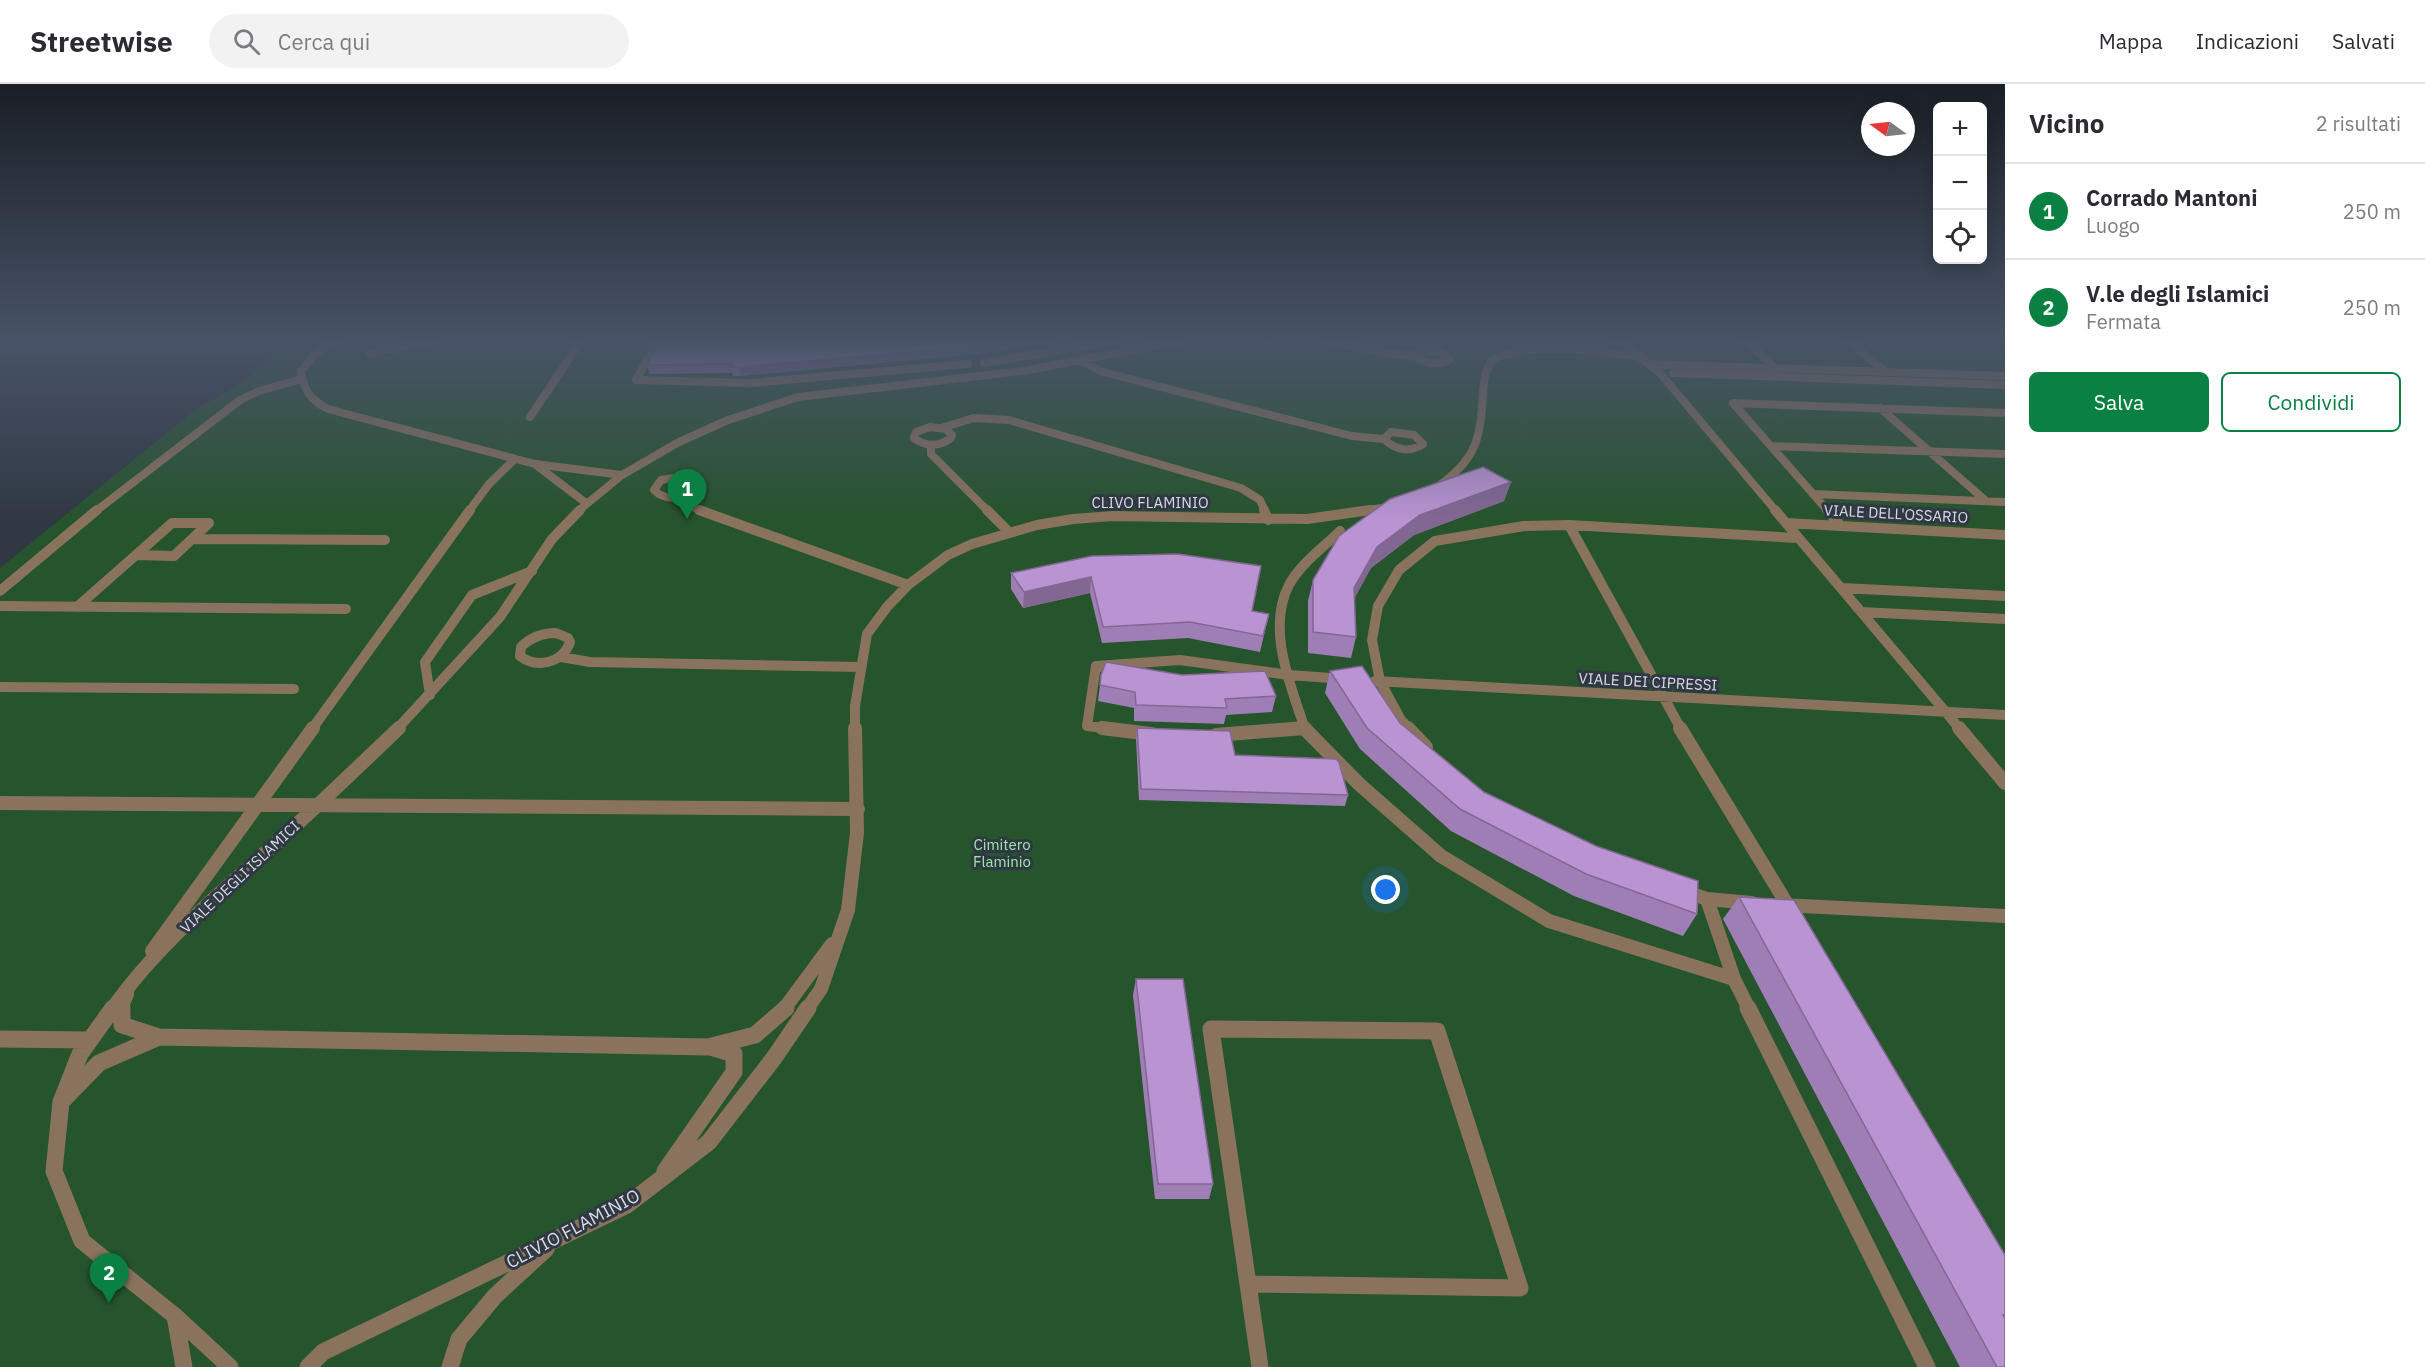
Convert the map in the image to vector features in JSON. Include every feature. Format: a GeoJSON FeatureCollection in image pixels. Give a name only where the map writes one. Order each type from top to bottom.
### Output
{"type":"FeatureCollection","features":[{"type":"Feature","properties":{"kind":"lane"},"geometry":{"type":"LineString","coordinates":[[0,591],[108,501],[239,401]]}},
{"type":"Feature","properties":{"kind":"lane"},"geometry":{"type":"LineString","coordinates":[[312,401],[336,413],[535,464],[622,475]]}},
{"type":"Feature","properties":{"kind":"lane"},"geometry":{"type":"LineString","coordinates":[[531,417],[542,401]]}},
{"type":"Feature","properties":{"kind":"lane","name":"VIALE DEGLI ISLAMICI"},"geometry":{"type":"LineString","coordinates":[[230,1367],[175,1316],[82,1240],[54,1172],[61,1102],[80,1054],[135,976],[220,893],[319,805],[430,695],[500,617],[552,539],[586,503],[622,475],[679,442],[728,420],[785,401]]}},
{"type":"Feature","properties":{"kind":"lane"},"geometry":{"type":"LineString","coordinates":[[1216,401],[1341,433],[1384,439]]}},
{"type":"Feature","properties":{"kind":"lane"},"geometry":{"type":"LineString","coordinates":[[1424,494],[1460,471],[1474,453],[1481,435],[1483,401]]}},
{"type":"Feature","properties":{"kind":"lane"},"geometry":{"type":"LineString","coordinates":[[1683,401],[2005,783]]}},
{"type":"Feature","properties":{"kind":"lane"},"geometry":{"type":"LineString","coordinates":[[1841,526],[1733,403],[2005,413]]}},
{"type":"Feature","properties":{"kind":"lane"},"geometry":{"type":"LineString","coordinates":[[1880,408],[1986,501]]}},
{"type":"Feature","properties":{"kind":"lane"},"geometry":{"type":"LineString","coordinates":[[941,428],[950,432],[951,438],[944,443],[931,445],[920,443],[914,435],[924,428],[941,428],[975,417],[1009,420],[1242,488],[1260,500],[1268,520]]}},
{"type":"Feature","properties":{"kind":"lane"},"geometry":{"type":"LineString","coordinates":[[931,445],[931,454],[1009,532]]}},
{"type":"Feature","properties":{"kind":"lane"},"geometry":{"type":"LineString","coordinates":[[1772,446],[2005,454]]}},
{"type":"Feature","properties":{"kind":"lane"},"geometry":{"type":"LineString","coordinates":[[515,459],[489,484],[255,806],[135,976],[121,1009],[122,1024],[159,1037],[708,1047],[734,1054],[734,1072],[658,1182]]}},
{"type":"Feature","properties":{"kind":"lane"},"geometry":{"type":"LineString","coordinates":[[535,464],[586,503]]}},
{"type":"Feature","properties":{"kind":"lane"},"geometry":{"type":"LineString","coordinates":[[1813,494],[2005,502]]}},
{"type":"Feature","properties":{"kind":"lane"},"geometry":{"type":"LineString","coordinates":[[680,496],[686,505],[908,585]]}},
{"type":"Feature","properties":{"kind":"lane","name":"CLIVO FLAMINIO"},"geometry":{"type":"LineString","coordinates":[[838,936],[848,910],[857,833],[855,706],[860,667],[867,634],[887,607],[908,585],[948,555],[1009,532],[1073,519],[1113,516],[1268,520],[1344,515],[1399,504]]}},
{"type":"Feature","properties":{"kind":"lane"},"geometry":{"type":"LineString","coordinates":[[77,607],[135,555],[172,523],[209,523],[174,556],[135,555]]}},
{"type":"Feature","properties":{"kind":"lane","name":"VIALE DELL'OSSARIO"},"geometry":{"type":"LineString","coordinates":[[1786,524],[2005,535]]}},
{"type":"Feature","properties":{"kind":"lane"},"geometry":{"type":"LineString","coordinates":[[1438,759],[1401,720],[1380,681],[1372,640],[1378,606],[1399,570],[1434,541],[1524,526],[1569,525],[1797,538]]}},
{"type":"Feature","properties":{"kind":"lane"},"geometry":{"type":"LineString","coordinates":[[1569,525],[1662,698],[1799,926]]}},
{"type":"Feature","properties":{"kind":"lane"},"geometry":{"type":"LineString","coordinates":[[1340,531],[1291,583],[1282,600],[1278,618],[1289,675],[1305,729],[1359,784],[1441,856],[1549,921],[1734,979]]}},
{"type":"Feature","properties":{"kind":"lane"},"geometry":{"type":"LineString","coordinates":[[192,539],[385,540]]}},
{"type":"Feature","properties":{"kind":"lane"},"geometry":{"type":"LineString","coordinates":[[430,695],[426,662],[472,595],[532,571]]}},
{"type":"Feature","properties":{"kind":"lane"},"geometry":{"type":"LineString","coordinates":[[1842,588],[2005,596]]}},
{"type":"Feature","properties":{"kind":"lane"},"geometry":{"type":"LineString","coordinates":[[0,606],[346,609]]}},
{"type":"Feature","properties":{"kind":"lane"},"geometry":{"type":"LineString","coordinates":[[1861,612],[2005,619]]}},
{"type":"Feature","properties":{"kind":"lane"},"geometry":{"type":"LineString","coordinates":[[561,657],[590,662],[860,667]]}},
{"type":"Feature","properties":{"kind":"lane"},"geometry":{"type":"LineString","coordinates":[[1096,666],[1180,660],[1289,675]]}},
{"type":"Feature","properties":{"kind":"lane"},"geometry":{"type":"LineString","coordinates":[[1096,666],[1149,676]]}},
{"type":"Feature","properties":{"kind":"lane"},"geometry":{"type":"LineString","coordinates":[[1096,666],[1087,726],[1165,735]]}},
{"type":"Feature","properties":{"kind":"lane"},"geometry":{"type":"LineString","coordinates":[[1224,679],[1289,675]]}},
{"type":"Feature","properties":{"kind":"lane","name":"VIALE DEI CIPRESSI"},"geometry":{"type":"LineString","coordinates":[[1289,675],[1662,698],[2005,715]]}},
{"type":"Feature","properties":{"kind":"lane"},"geometry":{"type":"LineString","coordinates":[[0,687],[294,690]]}},
{"type":"Feature","properties":{"kind":"lane"},"geometry":{"type":"LineString","coordinates":[[1204,735],[1305,729]]}},
{"type":"Feature","properties":{"kind":"lane"},"geometry":{"type":"LineString","coordinates":[[0,803],[858,809]]}},
{"type":"Feature","properties":{"kind":"lane"},"geometry":{"type":"LineString","coordinates":[[1670,886],[1707,899],[2005,916]]}},
{"type":"Feature","properties":{"kind":"lane"},"geometry":{"type":"LineString","coordinates":[[1707,899],[1734,979],[1927,1367]]}},
{"type":"Feature","properties":{"kind":"lane"},"geometry":{"type":"LineString","coordinates":[[708,1047],[755,1035],[783,1011],[838,936]]}},
{"type":"Feature","properties":{"kind":"lane","name":"CLIVIO FLAMINIO"},"geometry":{"type":"LineString","coordinates":[[308,1367],[323,1353],[334,1347],[627,1205],[709,1142],[774,1058],[821,989],[838,936]]}},
{"type":"Feature","properties":{"kind":"lane"},"geometry":{"type":"LineString","coordinates":[[1248,1284],[1520,1288],[1437,1031],[1211,1029],[1260,1367]]}},
{"type":"Feature","properties":{"kind":"lane"},"geometry":{"type":"LineString","coordinates":[[61,1102],[99,1063],[159,1037]]}},
{"type":"Feature","properties":{"kind":"lane"},"geometry":{"type":"LineString","coordinates":[[0,1039],[90,1040]]}},
{"type":"Feature","properties":{"kind":"lane"},"geometry":{"type":"LineString","coordinates":[[450,1367],[459,1339],[495,1296],[555,1240]]}},
{"type":"Feature","properties":{"kind":"lane"},"geometry":{"type":"LineString","coordinates":[[175,1316],[184,1367]]}},
{"type":"Feature","properties":{"kind":"green space","name":"Cimitero Flaminio"},"geometry":{"type":"Polygon","coordinates":[[[211,401],[2005,401],[2005,1367],[0,1367],[0,568],[195,410],[211,401]]]}},
{"type":"Feature","properties":{"kind":"building"},"geometry":{"type":"Polygon","coordinates":[[[1483,467],[1511,482],[1420,515],[1377,547],[1354,588],[1356,637],[1313,632],[1313,580],[1339,536],[1390,499],[1483,467]]]}},
{"type":"Feature","properties":{"kind":"building"},"geometry":{"type":"Polygon","coordinates":[[[1178,554],[1261,566],[1252,611],[1269,614],[1263,636],[1190,622],[1103,627],[1091,577],[1024,592],[1011,573],[1092,556],[1178,554]]]}},
{"type":"Feature","properties":{"kind":"building"},"geometry":{"type":"Polygon","coordinates":[[[1106,662],[1182,675],[1265,671],[1276,696],[1225,699],[1227,708],[1136,705],[1135,692],[1100,685],[1106,662]]]}},
{"type":"Feature","properties":{"kind":"building"},"geometry":{"type":"Polygon","coordinates":[[[1362,666],[1400,723],[1484,792],[1596,846],[1698,881],[1697,914],[1586,874],[1460,809],[1367,728],[1330,671],[1362,666]]]}},
{"type":"Feature","properties":{"kind":"building"},"geometry":{"type":"Polygon","coordinates":[[[1137,728],[1230,731],[1235,755],[1336,759],[1339,762],[1348,795],[1141,789],[1137,728]]]}},
{"type":"Feature","properties":{"kind":"building"},"geometry":{"type":"Polygon","coordinates":[[[1739,897],[1794,900],[2005,1255],[2005,1315],[2003,1315],[2005,1319],[2005,1367],[1997,1367],[1739,897]]]}},
{"type":"Feature","properties":{"kind":"building"},"geometry":{"type":"Polygon","coordinates":[[[1136,979],[1183,979],[1213,1184],[1158,1184],[1136,979]]]}},
{"type":"Feature","properties":{"kind":"place","name":"Corrado Mantoni"},"geometry":{"type":"Point","coordinates":[687,519]}},
{"type":"Feature","properties":{"kind":"place","name":"V.le degli Islamici"},"geometry":{"type":"Point","coordinates":[109,1303]}}]}
